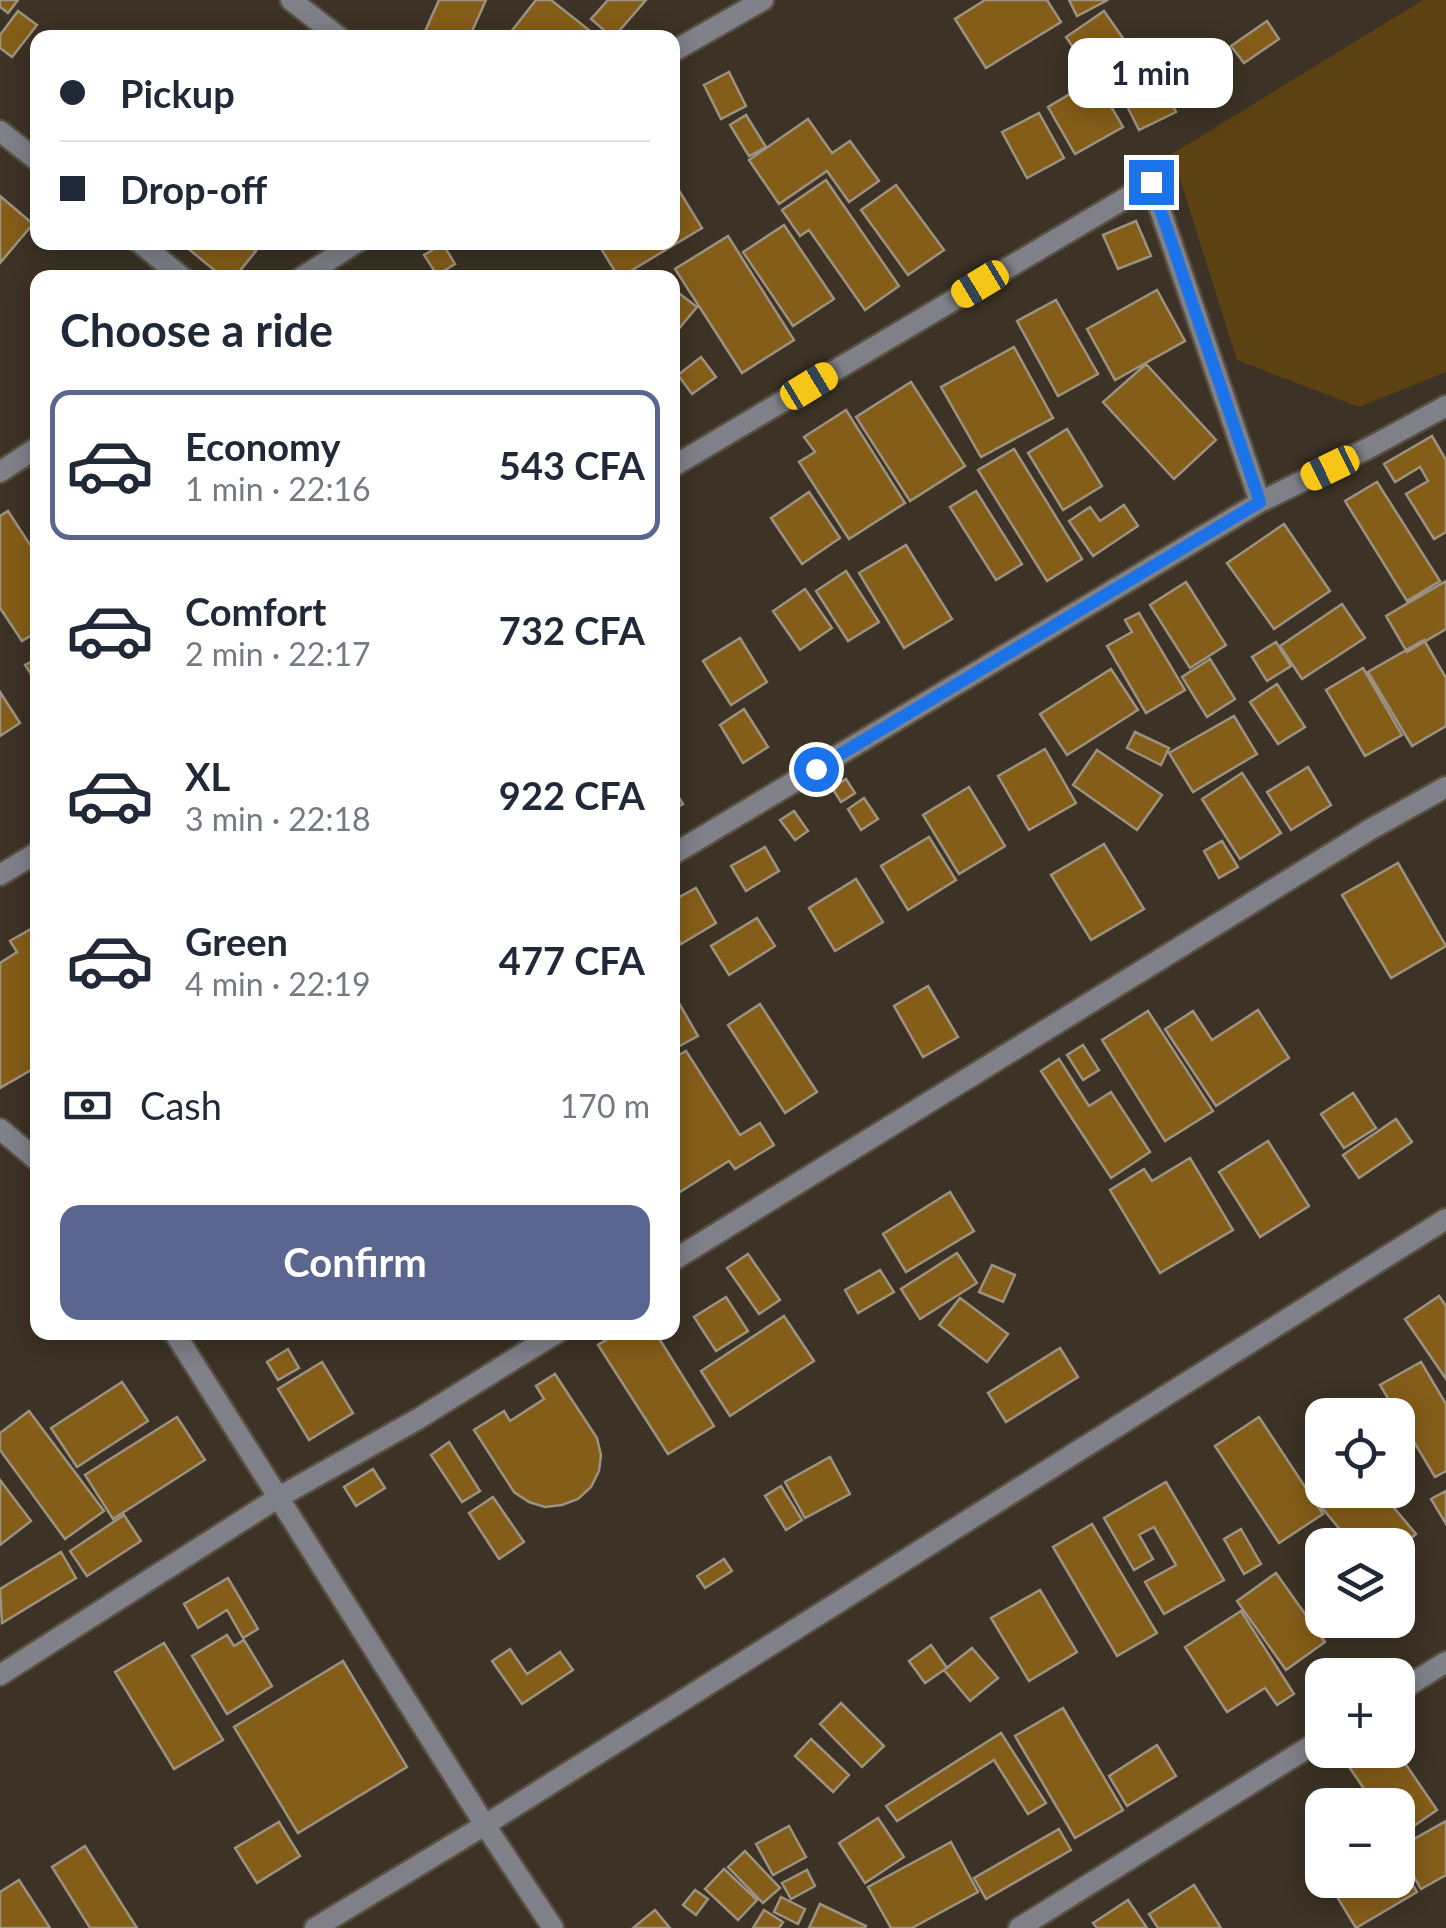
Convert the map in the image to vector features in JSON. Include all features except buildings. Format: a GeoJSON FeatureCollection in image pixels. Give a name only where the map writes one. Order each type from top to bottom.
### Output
{"type":"FeatureCollection","features":[{"type":"Feature","properties":{"kind":"street"},"geometry":{"type":"LineString","coordinates":[[292,0],[330,30]]}},
{"type":"Feature","properties":{"kind":"street"},"geometry":{"type":"LineString","coordinates":[[680,47],[763,0]]}},
{"type":"Feature","properties":{"kind":"street"},"geometry":{"type":"LineString","coordinates":[[0,131],[30,155]]}},
{"type":"Feature","properties":{"kind":"street"},"geometry":{"type":"LineString","coordinates":[[680,462],[1151,182],[1260,502]]}},
{"type":"Feature","properties":{"kind":"street"},"geometry":{"type":"LineString","coordinates":[[150,250],[173,270]]}},
{"type":"Feature","properties":{"kind":"street"},"geometry":{"type":"LineString","coordinates":[[313,270],[345,250]]}},
{"type":"Feature","properties":{"kind":"street"},"geometry":{"type":"LineString","coordinates":[[680,850],[1260,502],[1446,406]]}},
{"type":"Feature","properties":{"kind":"street"},"geometry":{"type":"LineString","coordinates":[[0,472],[30,453]]}},
{"type":"Feature","properties":{"kind":"street"},"geometry":{"type":"LineString","coordinates":[[680,1257],[1354,839],[1446,787]]}},
{"type":"Feature","properties":{"kind":"street"},"geometry":{"type":"LineString","coordinates":[[0,875],[30,857]]}},
{"type":"Feature","properties":{"kind":"street"},"geometry":{"type":"LineString","coordinates":[[0,1129],[30,1155]]}},
{"type":"Feature","properties":{"kind":"street"},"geometry":{"type":"LineString","coordinates":[[315,1928],[485,1825],[1446,1219]]}},
{"type":"Feature","properties":{"kind":"street"},"geometry":{"type":"LineString","coordinates":[[179,1340],[553,1928]]}},
{"type":"Feature","properties":{"kind":"street"},"geometry":{"type":"LineString","coordinates":[[0,1675],[280,1497],[418,1419],[545,1340]]}},
{"type":"Feature","properties":{"kind":"street"},"geometry":{"type":"LineString","coordinates":[[1415,1681],[1446,1662]]}},
{"type":"Feature","properties":{"kind":"street"},"geometry":{"type":"LineString","coordinates":[[1019,1928],[1305,1750]]}},
{"type":"Feature","properties":{"kind":"shaded area"},"geometry":{"type":"Polygon","coordinates":[[[1423,0],[1446,0],[1446,372],[1359,407],[1237,360],[1172,154],[1423,0]]]}},
{"type":"Feature","properties":{"kind":"route"},"geometry":{"type":"LineString","coordinates":[[816,769],[1260,502],[1151,182]]}}]}
